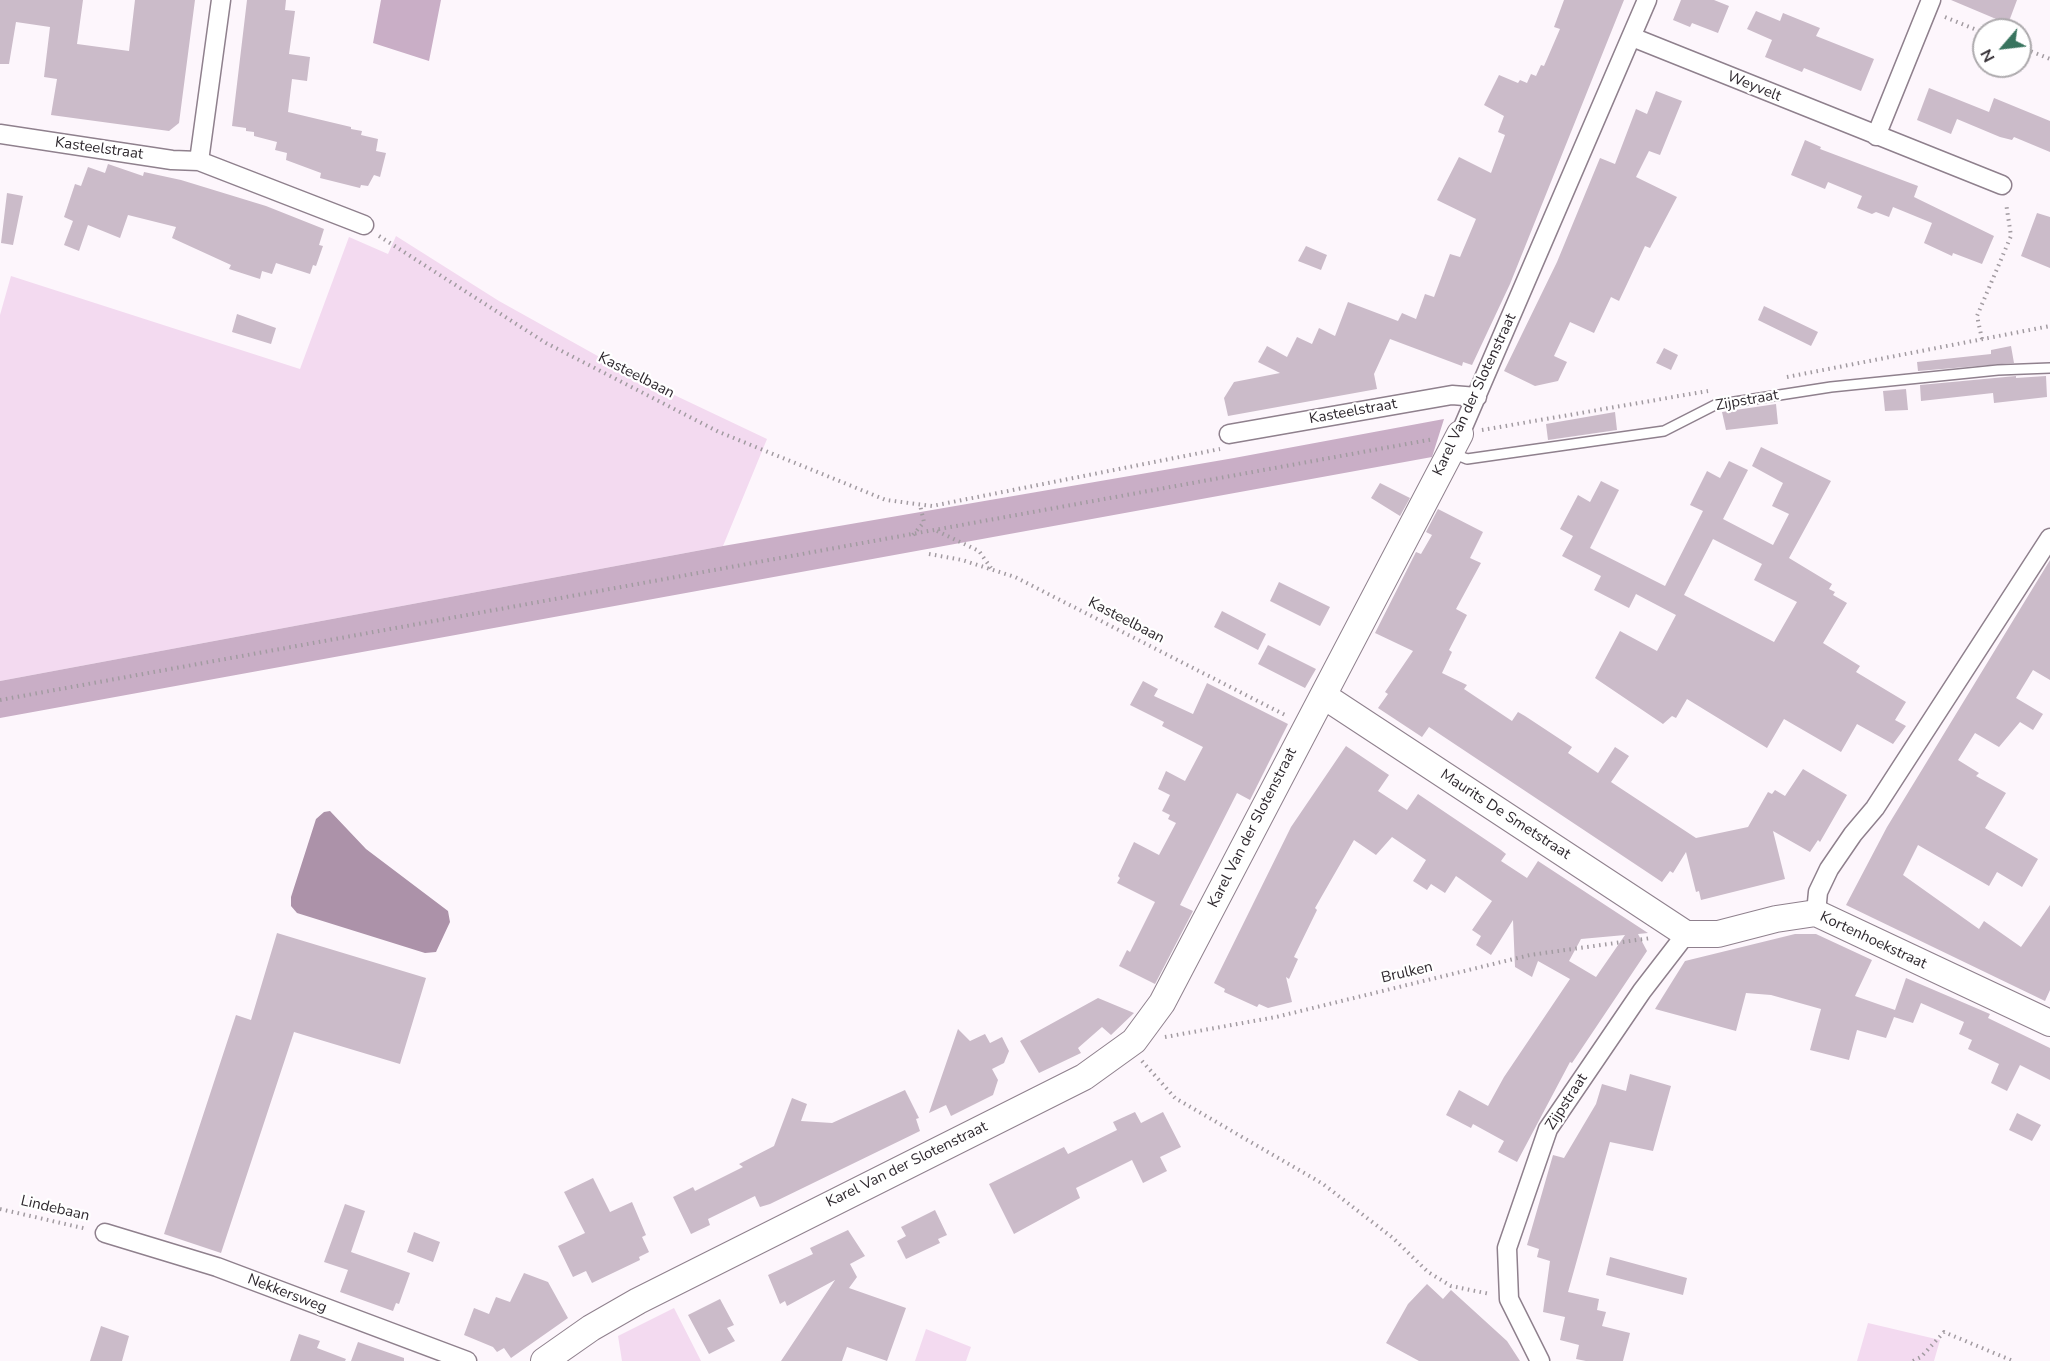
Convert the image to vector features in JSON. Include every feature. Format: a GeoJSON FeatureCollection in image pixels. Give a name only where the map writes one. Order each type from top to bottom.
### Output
{"type":"FeatureCollection","features":[{"type":"Feature","properties":{"kind":"street"},"geometry":{"type":"LineString","coordinates":[[199,161],[221,0]]}},
{"type":"Feature","properties":{"kind":"street","name":"Karel Van der Slotenstraat"},"geometry":{"type":"LineString","coordinates":[[544,1361],[591,1328],[638,1301],[1083,1077],[1130,1043],[1162,1003],[1455,443],[1477,397],[1647,0]]}},
{"type":"Feature","properties":{"kind":"street"},"geometry":{"type":"LineString","coordinates":[[1876,136],[1929,5]]}},
{"type":"Feature","properties":{"kind":"street","name":"Weyvelt"},"geometry":{"type":"LineString","coordinates":[[1632,38],[2002,185]]}},
{"type":"Feature","properties":{"kind":"street","name":"Kasteelstraat"},"geometry":{"type":"LineString","coordinates":[[0,135],[172,160],[199,161],[364,225]]}},
{"type":"Feature","properties":{"kind":"street","name":"Kasteelstraat"},"geometry":{"type":"LineString","coordinates":[[1229,434],[1452,395],[1477,397]]}},
{"type":"Feature","properties":{"kind":"street"},"geometry":{"type":"LineString","coordinates":[[1816,913],[1818,892],[1829,869],[1852,834],[1875,808],[2050,538]]}},
{"type":"Feature","properties":{"kind":"street","name":"Maurits De Smetstraat"},"geometry":{"type":"LineString","coordinates":[[1324,696],[1686,934]]}},
{"type":"Feature","properties":{"kind":"street","name":"Kortenhoekstraat"},"geometry":{"type":"LineString","coordinates":[[1686,934],[1718,934],[1776,919],[1816,913],[2050,1023]]}},
{"type":"Feature","properties":{"kind":"street","name":"Zijpstraat"},"geometry":{"type":"LineString","coordinates":[[1540,1361],[1509,1299],[1507,1248],[1548,1129],[1642,990],[1686,934]]}},
{"type":"Feature","properties":{"kind":"street","name":"Nekkersweg"},"geometry":{"type":"LineString","coordinates":[[105,1233],[217,1268],[467,1361]]}},
{"type":"Feature","properties":{"kind":"lane","name":"Zijpstraat"},"geometry":{"type":"LineString","coordinates":[[1455,443],[1467,459],[1664,431],[1714,405],[1832,387],[1998,370],[2050,368]]}},
{"type":"Feature","properties":{"kind":"path"},"geometry":{"type":"LineString","coordinates":[[1929,5],[1972,27]]}},
{"type":"Feature","properties":{"kind":"path"},"geometry":{"type":"LineString","coordinates":[[2032,52],[2050,59]]}},
{"type":"Feature","properties":{"kind":"path"},"geometry":{"type":"LineString","coordinates":[[1982,339],[1977,316],[2010,236],[2010,219],[2002,185]]}},
{"type":"Feature","properties":{"kind":"path","name":"Kasteelbaan"},"geometry":{"type":"LineString","coordinates":[[364,225],[546,343],[719,432],[886,500],[933,506],[1220,450],[1229,434]]}},
{"type":"Feature","properties":{"kind":"path"},"geometry":{"type":"LineString","coordinates":[[1783,377],[2050,326]]}},
{"type":"Feature","properties":{"kind":"path"},"geometry":{"type":"LineString","coordinates":[[0,700],[913,535],[1455,443],[1714,390]]}},
{"type":"Feature","properties":{"kind":"path"},"geometry":{"type":"LineString","coordinates":[[913,535],[924,522],[919,504]]}},
{"type":"Feature","properties":{"kind":"path"},"geometry":{"type":"LineString","coordinates":[[937,531],[979,551],[992,569]]}},
{"type":"Feature","properties":{"kind":"path","name":"Kasteelbaan"},"geometry":{"type":"LineString","coordinates":[[929,554],[962,560],[1015,577],[1306,726]]}},
{"type":"Feature","properties":{"kind":"path","name":"Brulken"},"geometry":{"type":"LineString","coordinates":[[1130,1043],[1276,1017],[1530,955],[1686,934]]}},
{"type":"Feature","properties":{"kind":"path"},"geometry":{"type":"LineString","coordinates":[[1130,1043],[1175,1098],[1323,1184],[1393,1238],[1428,1272],[1451,1286],[1509,1299]]}},
{"type":"Feature","properties":{"kind":"path","name":"Lindebaan"},"geometry":{"type":"LineString","coordinates":[[0,1209],[105,1233]]}},
{"type":"Feature","properties":{"kind":"path"},"geometry":{"type":"LineString","coordinates":[[1913,1361],[1921,1357],[1944,1332],[2013,1361]]}},
{"type":"Feature","properties":{"kind":"shaded area"},"geometry":{"type":"Polygon","coordinates":[[[381,0],[441,0],[429,61],[373,43],[381,0]]]}},
{"type":"Feature","properties":{"kind":"shaded area"},"geometry":{"type":"Polygon","coordinates":[[[396,236],[499,301],[630,374],[767,439],[723,546],[0,681],[0,315],[11,276],[300,369],[349,237],[388,254],[396,236]]]}},
{"type":"Feature","properties":{"kind":"shaded area"},"geometry":{"type":"Polygon","coordinates":[[[1444,419],[1432,457],[0,718],[0,681],[723,546],[1234,458],[1444,419]]]}},
{"type":"Feature","properties":{"kind":"shaded area"},"geometry":{"type":"Polygon","coordinates":[[[330,811],[366,849],[448,911],[450,922],[436,952],[425,953],[297,913],[291,906],[291,897],[316,819],[324,812],[330,811]]]}},
{"type":"Feature","properties":{"kind":"shaded area"},"geometry":{"type":"Polygon","coordinates":[[[674,1308],[701,1361],[622,1361],[618,1336],[674,1308]]]}},
{"type":"Feature","properties":{"kind":"shaded area"},"geometry":{"type":"Polygon","coordinates":[[[1868,1323],[1940,1340],[1934,1361],[1857,1361],[1868,1323]]]}},
{"type":"Feature","properties":{"kind":"shaded area"},"geometry":{"type":"Polygon","coordinates":[[[926,1329],[971,1347],[966,1361],[915,1361],[926,1329]]]}},
{"type":"Feature","properties":{"kind":"building"},"geometry":{"type":"Polygon","coordinates":[[[0,0],[83,0],[77,44],[129,51],[135,0],[195,0],[179,123],[169,131],[51,115],[57,79],[44,77],[50,27],[16,22],[9,64],[0,64],[0,0]]]}},
{"type":"Feature","properties":{"kind":"building"},"geometry":{"type":"Polygon","coordinates":[[[247,0],[286,0],[285,10],[295,11],[289,54],[310,57],[307,81],[292,79],[288,112],[351,127],[351,129],[362,131],[361,135],[378,139],[376,151],[386,153],[380,177],[374,175],[368,186],[361,185],[360,188],[320,178],[321,173],[286,160],[287,153],[275,150],[277,142],[254,136],[254,132],[246,131],[246,128],[232,126],[247,0]]]}},
{"type":"Feature","properties":{"kind":"building"},"geometry":{"type":"Polygon","coordinates":[[[1564,0],[1624,0],[1510,284],[1472,365],[1463,362],[1462,366],[1390,339],[1374,374],[1377,389],[1228,416],[1224,398],[1234,382],[1280,373],[1258,362],[1267,346],[1287,357],[1297,337],[1312,344],[1319,328],[1335,336],[1348,302],[1398,321],[1402,313],[1416,319],[1425,294],[1434,297],[1450,254],[1460,257],[1476,219],[1437,200],[1459,157],[1491,173],[1505,135],[1498,132],[1504,116],[1484,105],[1499,75],[1518,83],[1520,80],[1527,83],[1531,74],[1536,76],[1541,65],[1544,66],[1560,29],[1554,27],[1564,0]]]}},
{"type":"Feature","properties":{"kind":"building"},"geometry":{"type":"Polygon","coordinates":[[[1681,0],[1714,0],[1729,6],[1718,33],[1692,23],[1690,27],[1673,20],[1681,0]]]}},
{"type":"Feature","properties":{"kind":"building"},"geometry":{"type":"Polygon","coordinates":[[[1951,0],[2017,0],[2010,18],[1994,18],[1951,0]]]}},
{"type":"Feature","properties":{"kind":"building"},"geometry":{"type":"Polygon","coordinates":[[[1756,11],[1780,21],[1783,13],[1820,28],[1816,36],[1874,59],[1861,91],[1804,68],[1802,72],[1765,57],[1772,40],[1747,29],[1756,11]]]}},
{"type":"Feature","properties":{"kind":"building"},"geometry":{"type":"Polygon","coordinates":[[[1929,88],[1989,112],[1994,98],[2050,121],[2050,152],[2014,137],[2012,140],[2000,137],[1957,119],[1951,134],[1917,120],[1929,88]]]}},
{"type":"Feature","properties":{"kind":"building"},"geometry":{"type":"Polygon","coordinates":[[[1656,91],[1682,101],[1660,155],[1649,151],[1636,177],[1677,197],[1650,248],[1645,246],[1619,301],[1611,297],[1594,333],[1570,322],[1554,356],[1567,362],[1558,381],[1535,386],[1504,371],[1557,262],[1600,158],[1615,164],[1636,109],[1647,114],[1656,91]]]}},
{"type":"Feature","properties":{"kind":"building"},"geometry":{"type":"Polygon","coordinates":[[[1805,140],[1821,147],[1820,149],[1918,186],[1914,197],[1994,236],[1982,264],[1953,253],[1952,256],[1924,243],[1932,223],[1893,207],[1889,217],[1876,212],[1872,214],[1857,208],[1862,196],[1828,182],[1825,189],[1791,175],[1805,140]]]}},
{"type":"Feature","properties":{"kind":"building"},"geometry":{"type":"Polygon","coordinates":[[[108,164],[143,176],[144,172],[181,180],[266,206],[324,229],[319,245],[323,246],[316,266],[313,265],[310,274],[276,263],[272,274],[262,271],[260,279],[229,269],[231,265],[172,238],[176,227],[128,215],[120,238],[88,225],[79,251],[64,245],[73,221],[64,217],[75,184],[81,186],[88,167],[105,173],[108,164]]]}},
{"type":"Feature","properties":{"kind":"building"},"geometry":{"type":"Polygon","coordinates":[[[7,193],[23,196],[13,245],[1,243],[7,193]]]}},
{"type":"Feature","properties":{"kind":"building"},"geometry":{"type":"Polygon","coordinates":[[[2037,213],[2050,217],[2050,268],[2021,256],[2037,213]]]}},
{"type":"Feature","properties":{"kind":"building"},"geometry":{"type":"Polygon","coordinates":[[[1306,246],[1327,255],[1321,270],[1298,261],[1306,246]]]}},
{"type":"Feature","properties":{"kind":"building"},"geometry":{"type":"Polygon","coordinates":[[[1764,306],[1818,332],[1811,346],[1758,320],[1764,306]]]}},
{"type":"Feature","properties":{"kind":"building"},"geometry":{"type":"Polygon","coordinates":[[[237,314],[276,328],[271,344],[232,332],[237,314]]]}},
{"type":"Feature","properties":{"kind":"building"},"geometry":{"type":"Polygon","coordinates":[[[2011,346],[2014,363],[1918,371],[1917,362],[1991,354],[1991,350],[2011,346]]]}},
{"type":"Feature","properties":{"kind":"building"},"geometry":{"type":"Polygon","coordinates":[[[1664,348],[1678,355],[1671,370],[1656,363],[1664,348]]]}},
{"type":"Feature","properties":{"kind":"building"},"geometry":{"type":"Polygon","coordinates":[[[2016,376],[2016,378],[2046,376],[2047,397],[1994,403],[1993,393],[1921,401],[1920,385],[2016,376]]]}},
{"type":"Feature","properties":{"kind":"building"},"geometry":{"type":"Polygon","coordinates":[[[1906,389],[1908,410],[1885,411],[1883,391],[1906,389]]]}},
{"type":"Feature","properties":{"kind":"building"},"geometry":{"type":"Polygon","coordinates":[[[1776,404],[1778,424],[1726,430],[1722,412],[1776,404]]]}},
{"type":"Feature","properties":{"kind":"building"},"geometry":{"type":"Polygon","coordinates":[[[1615,412],[1617,430],[1548,440],[1546,424],[1615,412]]]}},
{"type":"Feature","properties":{"kind":"building"},"geometry":{"type":"Polygon","coordinates":[[[1761,447],[1831,481],[1789,558],[1832,584],[1829,589],[1835,592],[1833,595],[1847,603],[1823,643],[1860,666],[1856,672],[1906,702],[1895,720],[1906,726],[1893,744],[1857,724],[1841,752],[1784,719],[1767,748],[1687,699],[1676,718],[1672,716],[1663,724],[1595,678],[1620,631],[1657,651],[1676,615],[1636,594],[1629,608],[1594,590],[1601,576],[1562,556],[1573,536],[1560,529],[1578,495],[1590,502],[1601,481],[1619,490],[1590,548],[1665,586],[1703,511],[1690,505],[1707,471],[1720,478],[1729,461],[1748,470],[1723,519],[1773,545],[1789,514],[1772,506],[1783,483],[1752,466],[1761,447]],[[1713,539],[1684,595],[1774,642],[1797,602],[1754,580],[1762,564],[1713,539]]]}},
{"type":"Feature","properties":{"kind":"building"},"geometry":{"type":"Polygon","coordinates":[[[1380,483],[1410,498],[1400,516],[1371,498],[1380,483]]]}},
{"type":"Feature","properties":{"kind":"building"},"geometry":{"type":"Polygon","coordinates":[[[1438,509],[1483,532],[1470,558],[1481,563],[1456,609],[1467,615],[1449,650],[1452,652],[1442,673],[1467,685],[1464,689],[1512,721],[1518,712],[1525,716],[1572,747],[1568,753],[1598,773],[1615,747],[1629,756],[1611,782],[1696,838],[1748,827],[1768,792],[1772,794],[1775,790],[1785,796],[1803,769],[1847,795],[1820,842],[1818,840],[1810,852],[1773,831],[1785,879],[1701,900],[1699,891],[1696,892],[1686,852],[1673,873],[1670,871],[1662,882],[1429,727],[1422,737],[1378,708],[1388,694],[1385,692],[1413,651],[1375,633],[1416,552],[1421,554],[1432,535],[1426,532],[1438,509]]]}},
{"type":"Feature","properties":{"kind":"building"},"geometry":{"type":"Polygon","coordinates":[[[2050,560],[2050,680],[2033,670],[2016,698],[2043,714],[2033,730],[2020,722],[1999,747],[1975,733],[1958,760],[1979,773],[1976,776],[2006,793],[1985,828],[2038,859],[2022,887],[1997,872],[1989,886],[1918,845],[1903,875],[1979,929],[1984,921],[2021,947],[2050,905],[2050,990],[2045,1001],[1846,905],[1887,827],[2050,560]]]}},
{"type":"Feature","properties":{"kind":"building"},"geometry":{"type":"Polygon","coordinates":[[[1279,582],[1330,607],[1320,626],[1270,601],[1279,582]]]}},
{"type":"Feature","properties":{"kind":"building"},"geometry":{"type":"Polygon","coordinates":[[[1222,611],[1266,634],[1258,650],[1214,627],[1222,611]]]}},
{"type":"Feature","properties":{"kind":"building"},"geometry":{"type":"Polygon","coordinates":[[[1268,645],[1316,669],[1305,688],[1258,664],[1268,645]]]}},
{"type":"Feature","properties":{"kind":"building"},"geometry":{"type":"Polygon","coordinates":[[[1143,681],[1158,689],[1154,696],[1193,714],[1207,683],[1288,724],[1250,800],[1237,793],[1180,905],[1193,911],[1155,984],[1119,966],[1127,950],[1130,952],[1155,902],[1117,883],[1120,878],[1118,876],[1134,842],[1159,855],[1176,823],[1168,819],[1170,815],[1162,811],[1170,795],[1158,789],[1166,771],[1185,781],[1203,747],[1162,726],[1164,722],[1130,705],[1143,681]]]}},
{"type":"Feature","properties":{"kind":"building"},"geometry":{"type":"Polygon","coordinates":[[[1346,746],[1389,775],[1378,791],[1407,810],[1418,794],[1501,850],[1506,854],[1501,861],[1527,878],[1538,861],[1648,933],[1638,934],[1647,951],[1572,1063],[1570,1062],[1517,1162],[1498,1152],[1504,1141],[1473,1124],[1471,1128],[1446,1115],[1459,1090],[1488,1106],[1504,1077],[1570,979],[1538,961],[1532,977],[1515,967],[1513,920],[1491,955],[1476,945],[1481,936],[1472,930],[1492,901],[1456,876],[1445,893],[1431,884],[1427,890],[1413,881],[1426,860],[1392,837],[1376,855],[1354,840],[1315,908],[1317,910],[1294,957],[1298,959],[1289,979],[1286,977],[1292,1002],[1268,1008],[1259,1004],[1257,1007],[1224,992],[1225,989],[1214,983],[1291,827],[1346,746]],[[1625,935],[1581,939],[1569,961],[1596,977],[1625,935]]]}},
{"type":"Feature","properties":{"kind":"building"},"geometry":{"type":"Polygon","coordinates":[[[277,933],[426,978],[400,1064],[294,1032],[221,1253],[164,1234],[236,1015],[251,1020],[277,933]]]}},
{"type":"Feature","properties":{"kind":"building"},"geometry":{"type":"Polygon","coordinates":[[[1795,934],[1816,934],[1872,960],[1855,996],[1895,1010],[1906,978],[1990,1014],[1988,1018],[2050,1048],[2050,1080],[2020,1065],[2007,1091],[1991,1083],[1999,1064],[1968,1049],[1972,1040],[1959,1034],[1964,1022],[1921,1003],[1913,1023],[1894,1017],[1886,1038],[1857,1030],[1849,1060],[1810,1050],[1821,1009],[1771,995],[1746,993],[1736,1031],[1655,1009],[1685,961],[1795,934]]]}},
{"type":"Feature","properties":{"kind":"building"},"geometry":{"type":"Polygon","coordinates":[[[1098,998],[1134,1013],[1111,1035],[1102,1027],[1078,1048],[1081,1053],[1039,1073],[1020,1041],[1098,998]]]}},
{"type":"Feature","properties":{"kind":"building"},"geometry":{"type":"Polygon","coordinates":[[[958,1029],[970,1041],[985,1034],[990,1043],[1002,1037],[1009,1051],[1004,1063],[992,1069],[998,1080],[993,1095],[951,1116],[946,1105],[929,1113],[958,1029]]]}},
{"type":"Feature","properties":{"kind":"building"},"geometry":{"type":"Polygon","coordinates":[[[1630,1074],[1671,1086],[1653,1151],[1610,1142],[1568,1292],[1599,1299],[1597,1310],[1606,1312],[1602,1326],[1630,1333],[1623,1361],[1586,1361],[1576,1359],[1579,1345],[1560,1340],[1565,1317],[1543,1312],[1550,1261],[1537,1257],[1539,1249],[1527,1245],[1553,1155],[1564,1158],[1596,1104],[1602,1084],[1626,1091],[1630,1074]]]}},
{"type":"Feature","properties":{"kind":"building"},"geometry":{"type":"Polygon","coordinates":[[[905,1090],[919,1118],[916,1119],[920,1131],[770,1204],[760,1207],[755,1196],[708,1219],[710,1225],[691,1234],[673,1197],[693,1187],[695,1191],[743,1167],[739,1164],[774,1146],[792,1098],[807,1104],[801,1121],[832,1123],[905,1090]]]}},
{"type":"Feature","properties":{"kind":"building"},"geometry":{"type":"Polygon","coordinates":[[[1135,1112],[1141,1123],[1163,1112],[1181,1147],[1160,1157],[1167,1171],[1143,1183],[1132,1160],[1076,1188],[1080,1198],[1014,1234],[989,1184],[1064,1147],[1068,1154],[1117,1130],[1113,1122],[1135,1112]]]}},
{"type":"Feature","properties":{"kind":"building"},"geometry":{"type":"Polygon","coordinates":[[[2017,1113],[2041,1125],[2032,1141],[2009,1130],[2017,1113]]]}},
{"type":"Feature","properties":{"kind":"building"},"geometry":{"type":"Polygon","coordinates":[[[593,1178],[610,1212],[632,1202],[646,1235],[642,1237],[649,1252],[639,1257],[640,1260],[592,1283],[586,1271],[573,1277],[558,1246],[585,1233],[564,1192],[593,1178]]]}},
{"type":"Feature","properties":{"kind":"building"},"geometry":{"type":"Polygon","coordinates":[[[345,1204],[365,1211],[351,1252],[410,1273],[399,1304],[396,1303],[393,1311],[340,1292],[348,1270],[324,1262],[345,1204]]]}},
{"type":"Feature","properties":{"kind":"building"},"geometry":{"type":"Polygon","coordinates":[[[935,1210],[947,1235],[938,1239],[940,1243],[906,1259],[897,1241],[906,1236],[901,1227],[935,1210]]]}},
{"type":"Feature","properties":{"kind":"building"},"geometry":{"type":"Polygon","coordinates":[[[848,1230],[865,1256],[850,1264],[857,1277],[849,1288],[906,1308],[887,1361],[847,1347],[842,1361],[781,1361],[835,1280],[787,1306],[785,1301],[780,1304],[768,1275],[813,1254],[810,1248],[848,1230]]]}},
{"type":"Feature","properties":{"kind":"building"},"geometry":{"type":"Polygon","coordinates":[[[414,1232],[440,1242],[433,1262],[407,1252],[414,1232]]]}},
{"type":"Feature","properties":{"kind":"building"},"geometry":{"type":"Polygon","coordinates":[[[1610,1257],[1687,1278],[1683,1295],[1606,1275],[1610,1257]]]}},
{"type":"Feature","properties":{"kind":"building"},"geometry":{"type":"Polygon","coordinates":[[[524,1273],[548,1282],[568,1318],[511,1358],[504,1348],[497,1352],[493,1347],[464,1335],[474,1308],[489,1314],[496,1297],[510,1302],[524,1273]]]}},
{"type":"Feature","properties":{"kind":"building"},"geometry":{"type":"Polygon","coordinates":[[[1427,1284],[1443,1299],[1451,1290],[1507,1341],[1520,1361],[1419,1361],[1386,1343],[1408,1304],[1427,1284]]]}},
{"type":"Feature","properties":{"kind":"building"},"geometry":{"type":"Polygon","coordinates":[[[720,1299],[734,1325],[727,1328],[735,1341],[709,1354],[688,1315],[720,1299]]]}},
{"type":"Feature","properties":{"kind":"building"},"geometry":{"type":"Polygon","coordinates":[[[101,1326],[129,1336],[122,1361],[90,1361],[101,1326]]]}},
{"type":"Feature","properties":{"kind":"building"},"geometry":{"type":"Polygon","coordinates":[[[299,1334],[320,1341],[317,1348],[346,1359],[345,1361],[290,1361],[299,1334]]]}},
{"type":"Feature","properties":{"kind":"building"},"geometry":{"type":"Polygon","coordinates":[[[358,1342],[404,1358],[404,1361],[351,1361],[358,1342]]]}}]}
